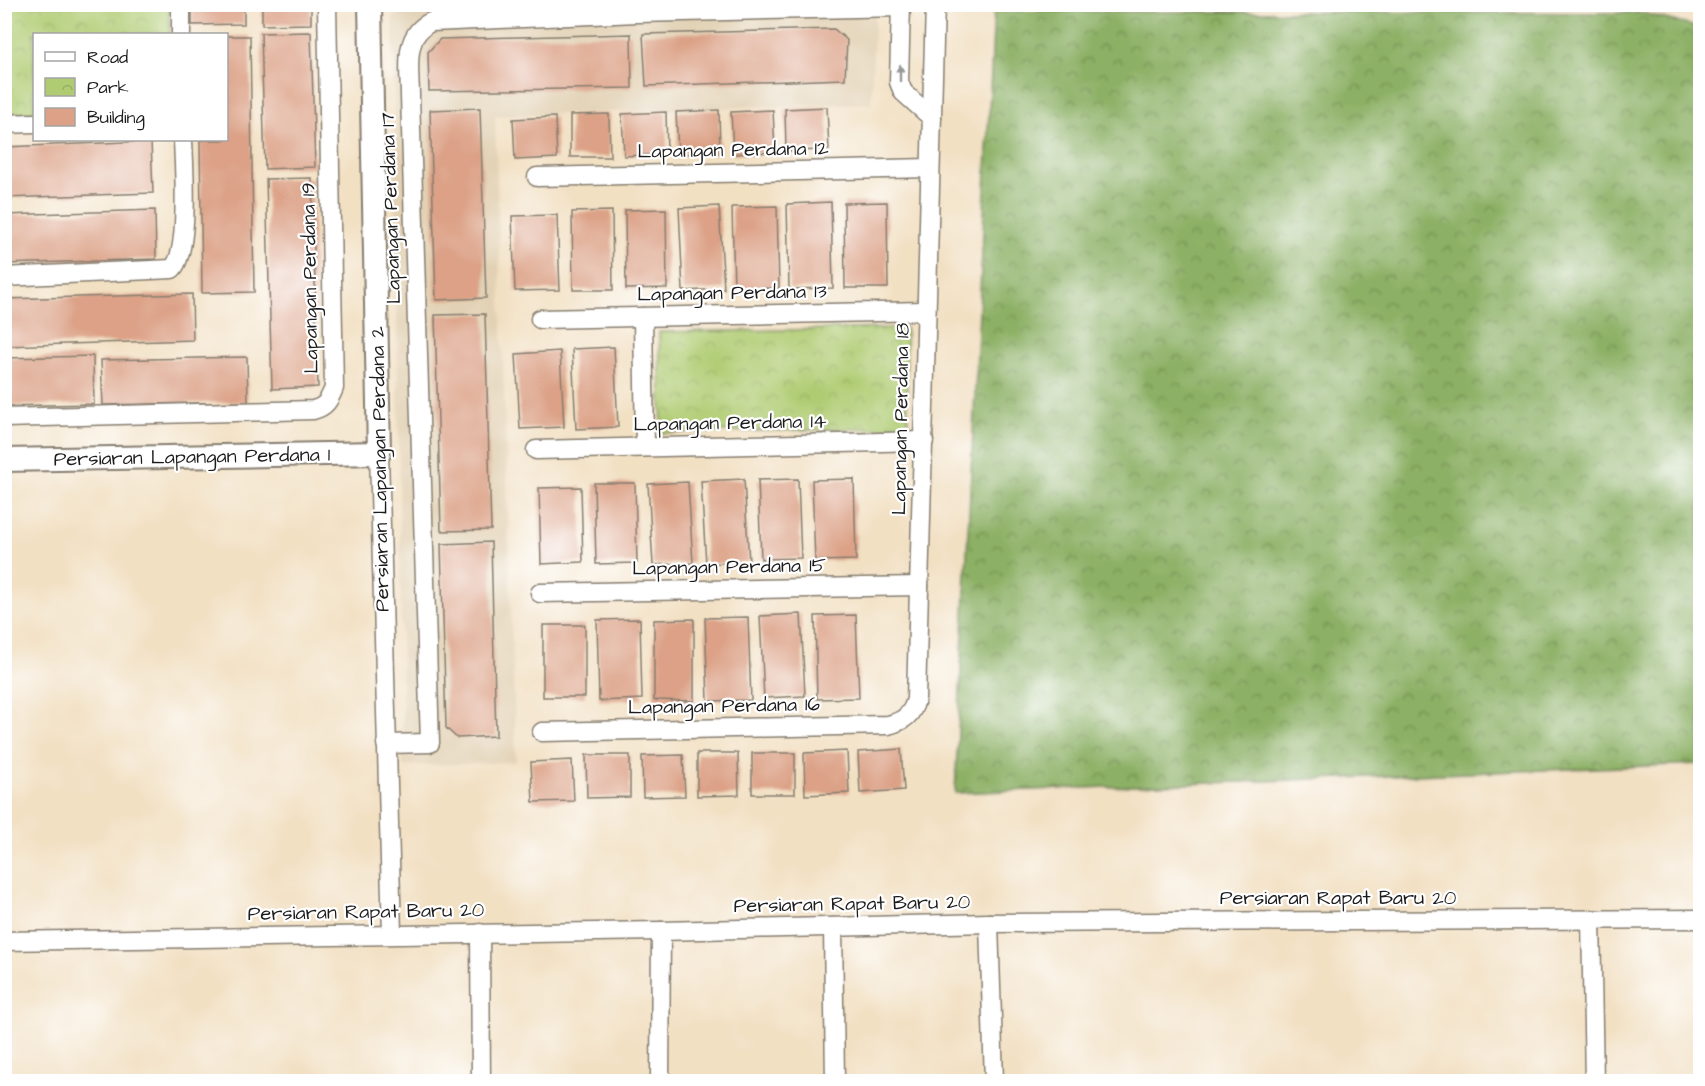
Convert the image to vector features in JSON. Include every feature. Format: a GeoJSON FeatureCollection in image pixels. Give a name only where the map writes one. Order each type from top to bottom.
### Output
{"type":"FeatureCollection","features":[{"type":"Feature","properties":{"kind":"street"},"geometry":{"type":"LineString","coordinates":[[181,4],[182,33]]}},
{"type":"Feature","properties":{"kind":"street","name":"Lapangan Perdana 19"},"geometry":{"type":"LineString","coordinates":[[4,418],[323,408],[334,388],[327,4]]}},
{"type":"Feature","properties":{"kind":"street","name":"Persiaran Lapangan Perdana 2"},"geometry":{"type":"LineString","coordinates":[[370,4],[392,934]]}},
{"type":"Feature","properties":{"kind":"street","name":"Lapangan Perdana 18"},"geometry":{"type":"LineString","coordinates":[[906,718],[914,709],[916,699],[935,4]]}},
{"type":"Feature","properties":{"kind":"street"},"geometry":{"type":"LineString","coordinates":[[637,9],[901,6],[899,82],[903,92],[932,118]]}},
{"type":"Feature","properties":{"kind":"street","name":"Lapangan Perdana 17"},"geometry":{"type":"LineString","coordinates":[[386,744],[430,743],[410,45],[420,27],[430,22],[637,9]]}},
{"type":"Feature","properties":{"kind":"street"},"geometry":{"type":"LineString","coordinates":[[4,124],[33,123]]}},
{"type":"Feature","properties":{"kind":"street"},"geometry":{"type":"LineString","coordinates":[[4,277],[172,269],[180,257],[184,199],[183,141]]}},
{"type":"Feature","properties":{"kind":"street","name":"Lapangan Perdana 12"},"geometry":{"type":"LineString","coordinates":[[537,177],[930,168]]}},
{"type":"Feature","properties":{"kind":"street","name":"Lapangan Perdana 13"},"geometry":{"type":"LineString","coordinates":[[540,319],[926,311]]}},
{"type":"Feature","properties":{"kind":"street"},"geometry":{"type":"LineString","coordinates":[[643,317],[645,447]]}},
{"type":"Feature","properties":{"kind":"street","name":"Lapangan Perdana 14"},"geometry":{"type":"LineString","coordinates":[[536,450],[924,441]]}},
{"type":"Feature","properties":{"kind":"street","name":"Persiaran Lapangan Perdana 1"},"geometry":{"type":"LineString","coordinates":[[4,460],[379,453]]}},
{"type":"Feature","properties":{"kind":"street","name":"Lapangan Perdana 15"},"geometry":{"type":"LineString","coordinates":[[540,593],[919,586]]}},
{"type":"Feature","properties":{"kind":"street","name":"Lapangan Perdana 16"},"geometry":{"type":"LineString","coordinates":[[542,732],[888,726],[906,718]]}},
{"type":"Feature","properties":{"kind":"street"},"geometry":{"type":"LineString","coordinates":[[1591,919],[1594,1082]]}},
{"type":"Feature","properties":{"kind":"street","name":"Persiaran Rapat Baru 20"},"geometry":{"type":"LineString","coordinates":[[4,941],[661,931],[989,922],[1701,919]]}},
{"type":"Feature","properties":{"kind":"street"},"geometry":{"type":"LineString","coordinates":[[989,922],[994,1082]]}},
{"type":"Feature","properties":{"kind":"street"},"geometry":{"type":"LineString","coordinates":[[833,927],[835,1082]]}},
{"type":"Feature","properties":{"kind":"street"},"geometry":{"type":"LineString","coordinates":[[660,1082],[661,931]]}},
{"type":"Feature","properties":{"kind":"street"},"geometry":{"type":"LineString","coordinates":[[480,933],[481,1082]]}},
{"type":"Feature","properties":{"kind":"shaded area"},"geometry":{"type":"Polygon","coordinates":[[[405,4],[875,5],[871,103],[495,116],[516,762],[403,766],[393,19],[405,4]]]}},
{"type":"Feature","properties":{"kind":"green space"},"geometry":{"type":"Polygon","coordinates":[[[4,5],[169,5],[170,33],[33,33],[33,113],[5,113],[4,5]]]}},
{"type":"Feature","properties":{"kind":"green space"},"geometry":{"type":"Polygon","coordinates":[[[994,11],[1643,13],[1700,28],[1700,764],[955,793],[994,11]]]}},
{"type":"Feature","properties":{"kind":"green space"},"geometry":{"type":"Polygon","coordinates":[[[906,328],[908,428],[662,433],[659,332],[906,328]]]}},
{"type":"Feature","properties":{"kind":"building"},"geometry":{"type":"Polygon","coordinates":[[[192,4],[244,4],[244,24],[192,25],[192,4]]]}},
{"type":"Feature","properties":{"kind":"building"},"geometry":{"type":"Polygon","coordinates":[[[262,4],[311,4],[311,24],[262,25],[262,4]]]}},
{"type":"Feature","properties":{"kind":"building"},"geometry":{"type":"Polygon","coordinates":[[[834,29],[847,40],[845,79],[646,86],[643,34],[834,29]]]}},
{"type":"Feature","properties":{"kind":"building"},"geometry":{"type":"Polygon","coordinates":[[[311,32],[315,167],[265,169],[261,33],[311,32]]]}},
{"type":"Feature","properties":{"kind":"building"},"geometry":{"type":"Polygon","coordinates":[[[631,34],[632,88],[429,91],[428,52],[440,39],[631,34]]]}},
{"type":"Feature","properties":{"kind":"building"},"geometry":{"type":"Polygon","coordinates":[[[228,36],[250,36],[254,292],[202,293],[200,141],[228,141],[228,36]]]}},
{"type":"Feature","properties":{"kind":"building"},"geometry":{"type":"Polygon","coordinates":[[[827,107],[829,150],[786,151],[785,109],[827,107]]]}},
{"type":"Feature","properties":{"kind":"building"},"geometry":{"type":"Polygon","coordinates":[[[480,108],[486,298],[436,300],[430,110],[480,108]]]}},
{"type":"Feature","properties":{"kind":"building"},"geometry":{"type":"Polygon","coordinates":[[[719,110],[720,153],[678,154],[676,112],[719,110]]]}},
{"type":"Feature","properties":{"kind":"building"},"geometry":{"type":"Polygon","coordinates":[[[773,110],[775,152],[733,154],[731,112],[773,110]]]}},
{"type":"Feature","properties":{"kind":"building"},"geometry":{"type":"Polygon","coordinates":[[[666,112],[667,154],[624,156],[622,114],[666,112]]]}},
{"type":"Feature","properties":{"kind":"building"},"geometry":{"type":"Polygon","coordinates":[[[609,114],[610,157],[570,157],[570,115],[609,114]]]}},
{"type":"Feature","properties":{"kind":"building"},"geometry":{"type":"Polygon","coordinates":[[[555,117],[557,158],[515,160],[513,119],[555,117]]]}},
{"type":"Feature","properties":{"kind":"building"},"geometry":{"type":"Polygon","coordinates":[[[151,141],[153,193],[4,198],[4,147],[151,141]]]}},
{"type":"Feature","properties":{"kind":"building"},"geometry":{"type":"Polygon","coordinates":[[[312,178],[318,387],[272,389],[266,179],[312,178]]]}},
{"type":"Feature","properties":{"kind":"building"},"geometry":{"type":"Polygon","coordinates":[[[831,202],[833,288],[789,289],[787,204],[831,202]]]}},
{"type":"Feature","properties":{"kind":"building"},"geometry":{"type":"Polygon","coordinates":[[[887,202],[888,288],[845,288],[844,203],[887,202]]]}},
{"type":"Feature","properties":{"kind":"building"},"geometry":{"type":"Polygon","coordinates":[[[719,206],[724,289],[683,291],[679,208],[719,206]]]}},
{"type":"Feature","properties":{"kind":"building"},"geometry":{"type":"Polygon","coordinates":[[[777,206],[779,288],[734,289],[732,207],[777,206]]]}},
{"type":"Feature","properties":{"kind":"building"},"geometry":{"type":"Polygon","coordinates":[[[666,209],[667,288],[626,289],[625,210],[666,209]]]}},
{"type":"Feature","properties":{"kind":"building"},"geometry":{"type":"Polygon","coordinates":[[[155,210],[156,259],[4,264],[4,215],[155,210]]]}},
{"type":"Feature","properties":{"kind":"building"},"geometry":{"type":"Polygon","coordinates":[[[612,211],[613,290],[573,290],[572,212],[612,211]]]}},
{"type":"Feature","properties":{"kind":"building"},"geometry":{"type":"Polygon","coordinates":[[[557,215],[560,290],[515,291],[512,216],[557,215]]]}},
{"type":"Feature","properties":{"kind":"building"},"geometry":{"type":"Polygon","coordinates":[[[192,294],[193,340],[4,346],[4,299],[192,294]]]}},
{"type":"Feature","properties":{"kind":"building"},"geometry":{"type":"Polygon","coordinates":[[[485,314],[491,530],[441,531],[435,315],[485,314]]]}},
{"type":"Feature","properties":{"kind":"building"},"geometry":{"type":"Polygon","coordinates":[[[614,347],[618,427],[576,429],[572,349],[614,347]]]}},
{"type":"Feature","properties":{"kind":"building"},"geometry":{"type":"Polygon","coordinates":[[[560,351],[564,427],[520,429],[516,354],[560,351]]]}},
{"type":"Feature","properties":{"kind":"building"},"geometry":{"type":"Polygon","coordinates":[[[93,356],[94,404],[4,406],[4,358],[93,356]]]}},
{"type":"Feature","properties":{"kind":"building"},"geometry":{"type":"Polygon","coordinates":[[[247,357],[248,402],[103,405],[101,360],[247,357]]]}},
{"type":"Feature","properties":{"kind":"building"},"geometry":{"type":"Polygon","coordinates":[[[744,479],[749,562],[706,564],[701,481],[744,479]]]}},
{"type":"Feature","properties":{"kind":"building"},"geometry":{"type":"Polygon","coordinates":[[[798,479],[801,558],[761,559],[758,480],[798,479]]]}},
{"type":"Feature","properties":{"kind":"building"},"geometry":{"type":"Polygon","coordinates":[[[854,479],[856,560],[815,561],[812,480],[854,479]]]}},
{"type":"Feature","properties":{"kind":"building"},"geometry":{"type":"Polygon","coordinates":[[[688,482],[693,563],[653,565],[648,484],[688,482]]]}},
{"type":"Feature","properties":{"kind":"building"},"geometry":{"type":"Polygon","coordinates":[[[594,483],[635,483],[637,563],[596,564],[594,483]]]}},
{"type":"Feature","properties":{"kind":"building"},"geometry":{"type":"Polygon","coordinates":[[[581,487],[583,562],[541,564],[539,488],[581,487]]]}},
{"type":"Feature","properties":{"kind":"building"},"geometry":{"type":"Polygon","coordinates":[[[491,542],[496,736],[457,738],[446,728],[441,544],[491,542]]]}},
{"type":"Feature","properties":{"kind":"building"},"geometry":{"type":"Polygon","coordinates":[[[801,614],[805,696],[764,698],[760,616],[801,614]]]}},
{"type":"Feature","properties":{"kind":"building"},"geometry":{"type":"Polygon","coordinates":[[[856,615],[859,698],[817,699],[815,616],[856,615]]]}},
{"type":"Feature","properties":{"kind":"building"},"geometry":{"type":"Polygon","coordinates":[[[748,617],[751,700],[708,701],[705,618],[748,617]]]}},
{"type":"Feature","properties":{"kind":"building"},"geometry":{"type":"Polygon","coordinates":[[[640,619],[642,699],[599,701],[597,620],[640,619]]]}},
{"type":"Feature","properties":{"kind":"building"},"geometry":{"type":"Polygon","coordinates":[[[694,619],[694,701],[654,700],[654,620],[694,619]]]}},
{"type":"Feature","properties":{"kind":"building"},"geometry":{"type":"Polygon","coordinates":[[[543,625],[585,625],[585,697],[543,697],[543,625]]]}},
{"type":"Feature","properties":{"kind":"building"},"geometry":{"type":"Polygon","coordinates":[[[901,749],[904,790],[860,793],[858,752],[901,749]]]}},
{"type":"Feature","properties":{"kind":"building"},"geometry":{"type":"Polygon","coordinates":[[[847,751],[849,793],[805,795],[804,753],[847,751]]]}},
{"type":"Feature","properties":{"kind":"building"},"geometry":{"type":"Polygon","coordinates":[[[697,753],[738,753],[739,795],[697,796],[697,753]]]}},
{"type":"Feature","properties":{"kind":"building"},"geometry":{"type":"Polygon","coordinates":[[[752,753],[795,753],[795,794],[752,794],[752,753]]]}},
{"type":"Feature","properties":{"kind":"building"},"geometry":{"type":"Polygon","coordinates":[[[586,755],[630,755],[630,797],[587,798],[586,755]]]}},
{"type":"Feature","properties":{"kind":"building"},"geometry":{"type":"Polygon","coordinates":[[[683,755],[685,796],[643,797],[642,756],[683,755]]]}},
{"type":"Feature","properties":{"kind":"building"},"geometry":{"type":"Polygon","coordinates":[[[572,760],[574,801],[533,802],[531,762],[572,760]]]}}]}
